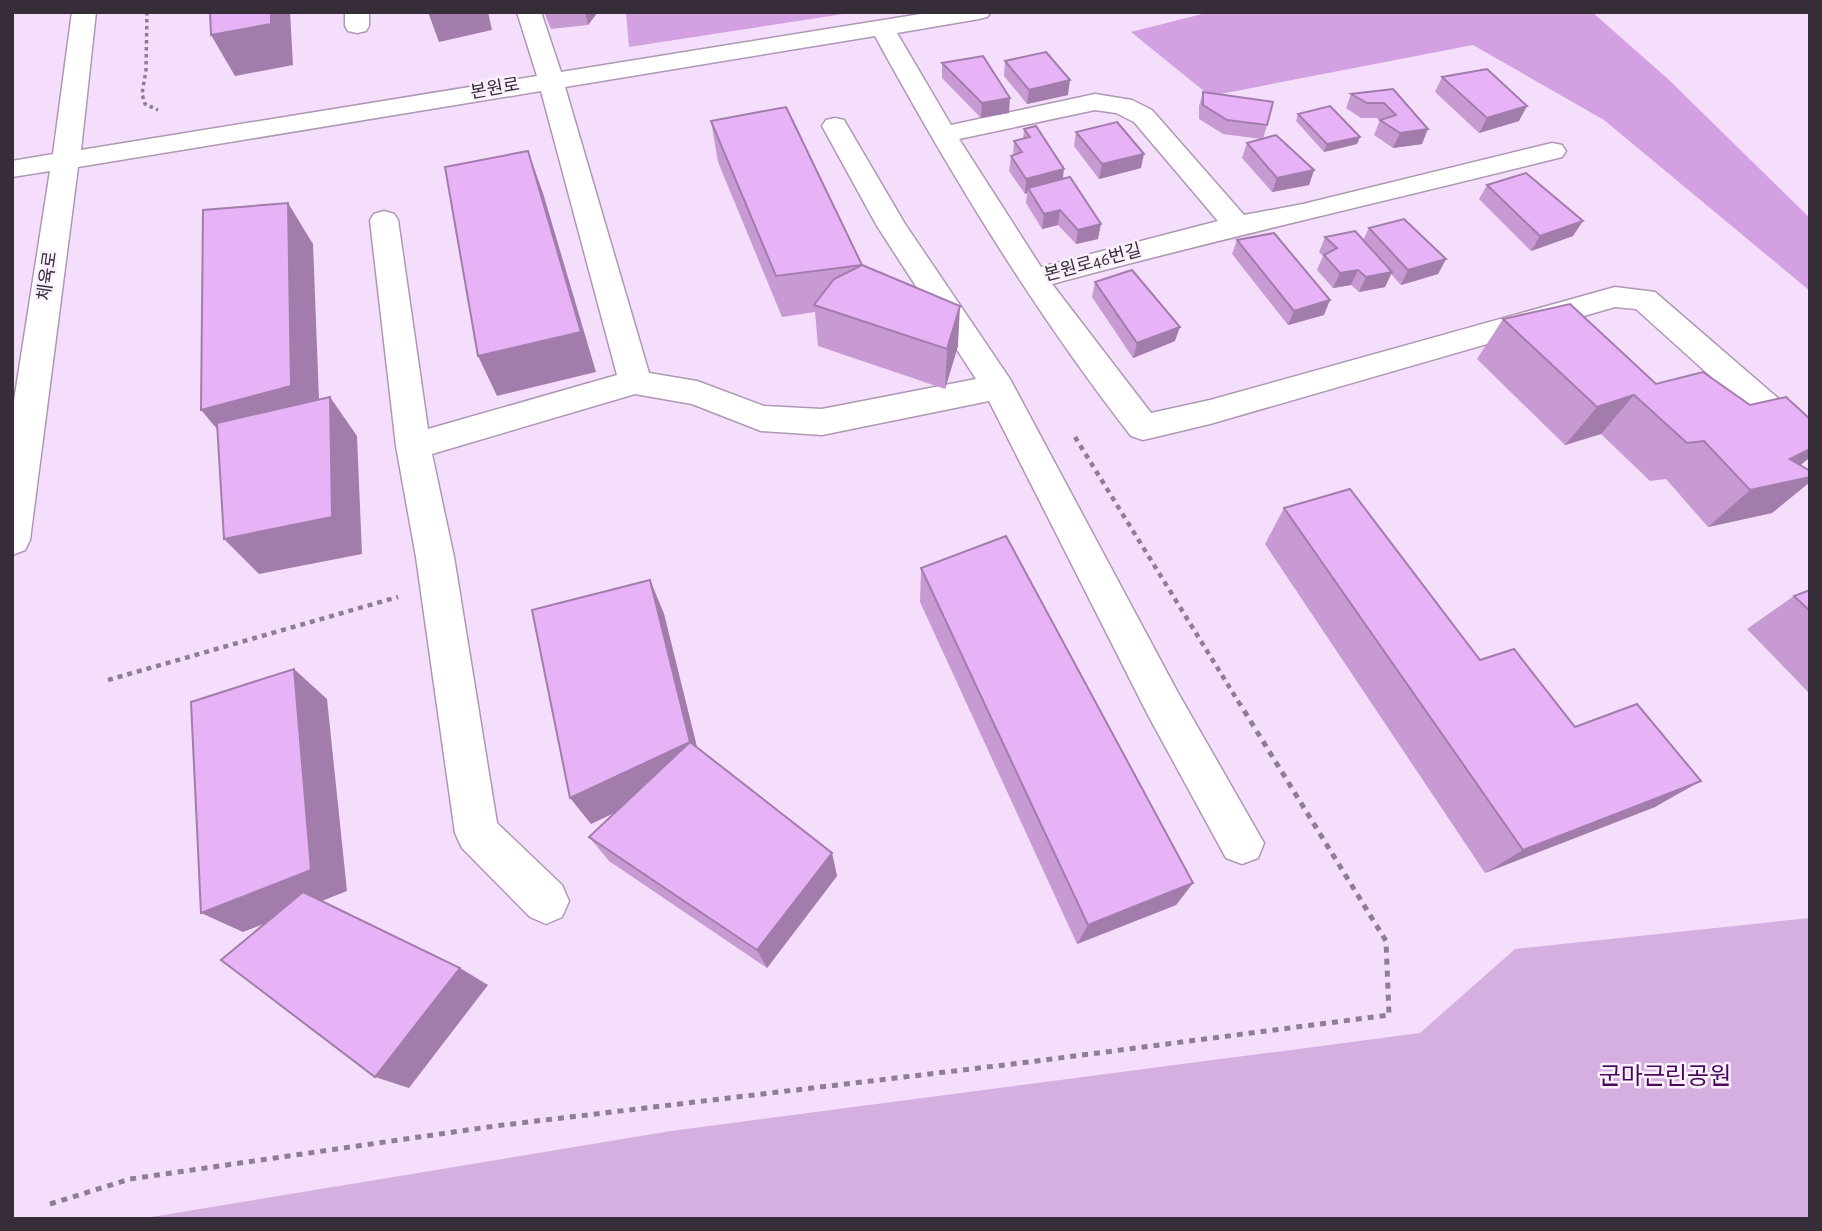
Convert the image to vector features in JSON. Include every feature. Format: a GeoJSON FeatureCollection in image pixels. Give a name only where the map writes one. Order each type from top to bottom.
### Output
{"type":"FeatureCollection","features":[{"type":"Feature","properties":{"kind":"street","name":"체육로"},"geometry":{"type":"LineString","coordinates":[[12,540],[66,159],[83,12]]}},
{"type":"Feature","properties":{"kind":"street"},"geometry":{"type":"LineString","coordinates":[[529,12],[551,80],[635,382]]}},
{"type":"Feature","properties":{"kind":"street","name":"본원로"},"geometry":{"type":"LineString","coordinates":[[12,169],[979,12]]}},
{"type":"Feature","properties":{"kind":"street","name":"본원로46번길"},"geometry":{"type":"LineString","coordinates":[[883,29],[942,135],[1033,279],[1237,225],[1303,213],[1552,151]]}},
{"type":"Feature","properties":{"kind":"street"},"geometry":{"type":"LineString","coordinates":[[942,135],[1095,102],[1123,106],[1143,116],[1237,225]]}},
{"type":"Feature","properties":{"kind":"street"},"geometry":{"type":"LineString","coordinates":[[835,126],[892,226],[998,387],[1163,704],[1242,843]]}},
{"type":"Feature","properties":{"kind":"street"},"geometry":{"type":"LineString","coordinates":[[384,220],[413,446],[439,585],[477,833],[546,901]]}},
{"type":"Feature","properties":{"kind":"street"},"geometry":{"type":"LineString","coordinates":[[1033,279],[1092,366],[1143,428],[1210,412],[1615,297],[1644,299],[1810,446]]}},
{"type":"Feature","properties":{"kind":"street"},"geometry":{"type":"LineString","coordinates":[[413,446],[635,382],[697,393],[761,418],[822,422],[998,387]]}},
{"type":"Feature","properties":{"kind":"path"},"geometry":{"type":"LineString","coordinates":[[147,12],[146,70],[142,94],[145,104],[164,110]]}},
{"type":"Feature","properties":{"kind":"path"},"geometry":{"type":"LineString","coordinates":[[50,1204],[130,1179],[495,1126],[1007,1065],[1389,1015],[1386,941],[1075,436]]}},
{"type":"Feature","properties":{"kind":"path"},"geometry":{"type":"LineString","coordinates":[[108,680],[439,585]]}},
{"type":"Feature","properties":{"kind":"green space","name":"군마근린공원"},"geometry":{"type":"Polygon","coordinates":[[[1810,918],[1810,1219],[139,1219],[671,1131],[1420,1033],[1515,949],[1810,918]]]}},
{"type":"Feature","properties":{"kind":"shaded area"},"geometry":{"type":"Polygon","coordinates":[[[626,12],[856,12],[629,47],[626,12]]]}},
{"type":"Feature","properties":{"kind":"shaded area"},"geometry":{"type":"Polygon","coordinates":[[[1210,12],[1592,12],[1668,79],[1810,218],[1810,291],[1604,120],[1473,45],[1210,96],[1131,32],[1210,12]]]}},
{"type":"Feature","properties":{"kind":"building"},"geometry":{"type":"Polygon","coordinates":[[[210,12],[271,12],[271,24],[211,35],[210,12]]]}},
{"type":"Feature","properties":{"kind":"building"},"geometry":{"type":"Polygon","coordinates":[[[1046,52],[1070,80],[1029,90],[1005,61],[1046,52]]]}},
{"type":"Feature","properties":{"kind":"building"},"geometry":{"type":"Polygon","coordinates":[[[983,56],[1010,98],[982,103],[942,63],[983,56]]]}},
{"type":"Feature","properties":{"kind":"building"},"geometry":{"type":"Polygon","coordinates":[[[1487,69],[1527,106],[1487,118],[1442,77],[1487,69]]]}},
{"type":"Feature","properties":{"kind":"building"},"geometry":{"type":"Polygon","coordinates":[[[1393,89],[1428,129],[1400,133],[1380,120],[1396,115],[1384,103],[1367,103],[1351,94],[1393,89]]]}},
{"type":"Feature","properties":{"kind":"building"},"geometry":{"type":"Polygon","coordinates":[[[1203,92],[1273,102],[1267,125],[1227,120],[1203,105],[1203,92]]]}},
{"type":"Feature","properties":{"kind":"building"},"geometry":{"type":"Polygon","coordinates":[[[1330,106],[1360,137],[1327,144],[1298,114],[1330,106]]]}},
{"type":"Feature","properties":{"kind":"building"},"geometry":{"type":"Polygon","coordinates":[[[786,107],[862,265],[776,276],[711,121],[786,107]]]}},
{"type":"Feature","properties":{"kind":"building"},"geometry":{"type":"Polygon","coordinates":[[[1117,122],[1144,154],[1102,164],[1076,132],[1117,122]]]}},
{"type":"Feature","properties":{"kind":"building"},"geometry":{"type":"Polygon","coordinates":[[[1036,126],[1064,169],[1026,179],[1011,156],[1022,152],[1014,141],[1030,137],[1024,129],[1036,126]]]}},
{"type":"Feature","properties":{"kind":"building"},"geometry":{"type":"Polygon","coordinates":[[[1276,135],[1314,170],[1277,178],[1247,143],[1276,135]]]}},
{"type":"Feature","properties":{"kind":"building"},"geometry":{"type":"Polygon","coordinates":[[[528,151],[581,332],[478,356],[445,167],[528,151]]]}},
{"type":"Feature","properties":{"kind":"building"},"geometry":{"type":"Polygon","coordinates":[[[1526,173],[1583,221],[1540,236],[1487,185],[1526,173]]]}},
{"type":"Feature","properties":{"kind":"building"},"geometry":{"type":"Polygon","coordinates":[[[1070,177],[1101,224],[1078,230],[1060,210],[1044,214],[1028,188],[1070,177]]]}},
{"type":"Feature","properties":{"kind":"building"},"geometry":{"type":"Polygon","coordinates":[[[288,203],[291,386],[201,410],[203,210],[288,203]]]}},
{"type":"Feature","properties":{"kind":"building"},"geometry":{"type":"Polygon","coordinates":[[[1404,219],[1446,259],[1408,270],[1369,228],[1404,219]]]}},
{"type":"Feature","properties":{"kind":"building"},"geometry":{"type":"Polygon","coordinates":[[[1355,231],[1392,272],[1366,277],[1358,270],[1340,273],[1324,255],[1337,248],[1325,237],[1355,231]]]}},
{"type":"Feature","properties":{"kind":"building"},"geometry":{"type":"Polygon","coordinates":[[[1274,233],[1330,300],[1294,311],[1237,240],[1274,233]]]}},
{"type":"Feature","properties":{"kind":"building"},"geometry":{"type":"Polygon","coordinates":[[[862,265],[960,306],[947,349],[814,305],[834,279],[862,265]]]}},
{"type":"Feature","properties":{"kind":"building"},"geometry":{"type":"Polygon","coordinates":[[[1132,270],[1180,327],[1137,343],[1095,282],[1132,270]]]}},
{"type":"Feature","properties":{"kind":"building"},"geometry":{"type":"Polygon","coordinates":[[[1570,304],[1656,384],[1703,372],[1750,405],[1786,397],[1810,419],[1810,449],[1790,459],[1810,471],[1810,477],[1750,490],[1704,441],[1687,443],[1634,395],[1597,407],[1503,319],[1570,304]]]}},
{"type":"Feature","properties":{"kind":"building"},"geometry":{"type":"Polygon","coordinates":[[[330,397],[332,517],[224,539],[217,423],[330,397]]]}},
{"type":"Feature","properties":{"kind":"building"},"geometry":{"type":"Polygon","coordinates":[[[1350,489],[1480,660],[1514,649],[1575,727],[1637,704],[1701,781],[1523,850],[1284,508],[1350,489]]]}},
{"type":"Feature","properties":{"kind":"building"},"geometry":{"type":"Polygon","coordinates":[[[1006,536],[1193,883],[1088,925],[921,568],[1006,536]]]}},
{"type":"Feature","properties":{"kind":"building"},"geometry":{"type":"Polygon","coordinates":[[[650,580],[690,742],[570,798],[532,610],[650,580]]]}},
{"type":"Feature","properties":{"kind":"building"},"geometry":{"type":"Polygon","coordinates":[[[1810,590],[1810,611],[1794,596],[1810,590]]]}},
{"type":"Feature","properties":{"kind":"building"},"geometry":{"type":"Polygon","coordinates":[[[294,669],[311,870],[201,913],[191,702],[294,669]]]}},
{"type":"Feature","properties":{"kind":"building"},"geometry":{"type":"Polygon","coordinates":[[[690,742],[832,853],[757,950],[589,837],[690,742]]]}},
{"type":"Feature","properties":{"kind":"building"},"geometry":{"type":"Polygon","coordinates":[[[303,892],[460,968],[375,1077],[221,960],[303,892]]]}}]}
